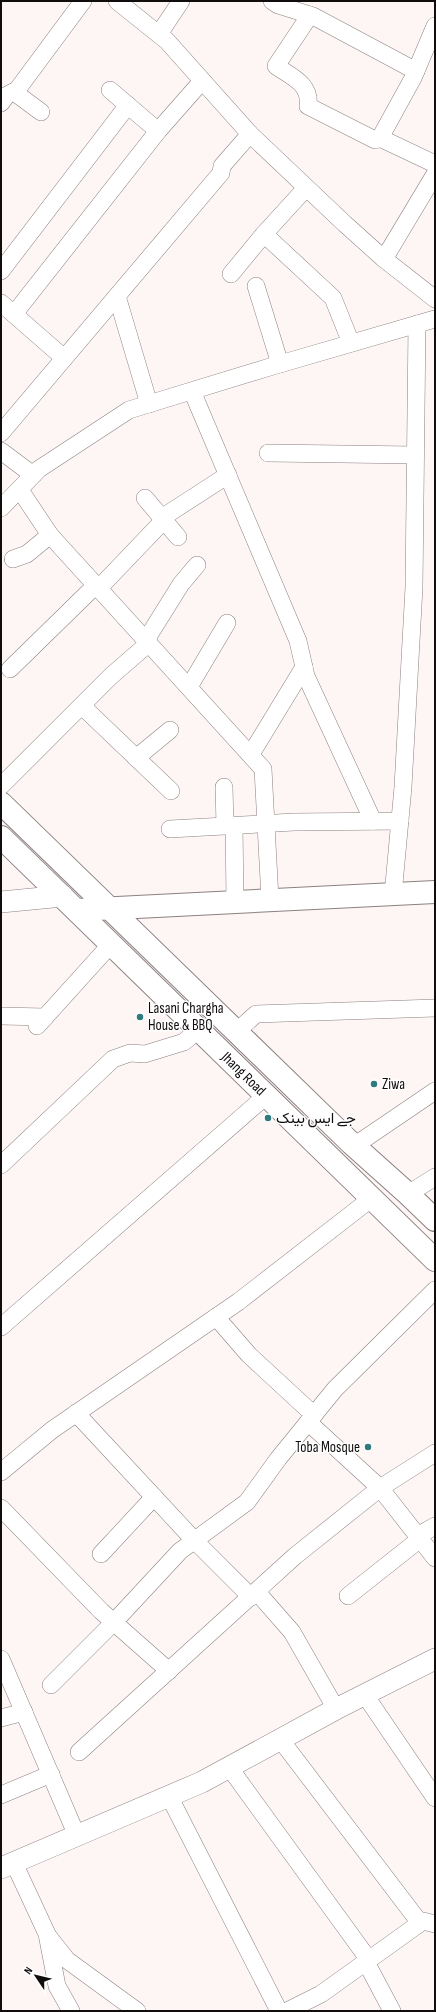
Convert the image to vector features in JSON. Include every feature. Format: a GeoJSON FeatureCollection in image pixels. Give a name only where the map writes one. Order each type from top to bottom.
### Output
{"type":"FeatureCollection","features":[{"type":"Feature","properties":{"kind":"main road","name":"Jhang Road"},"geometry":{"type":"LineString","coordinates":[[1,804],[354,1146],[435,1220]]}},
{"type":"Feature","properties":{"kind":"main road","name":"Jhang Road"},"geometry":{"type":"LineString","coordinates":[[1,837],[112,943],[435,1260]]}},
{"type":"Feature","properties":{"kind":"main road"},"geometry":{"type":"LineString","coordinates":[[70,903],[108,908],[270,899],[322,899],[435,892]]}},
{"type":"Feature","properties":{"kind":"street"},"geometry":{"type":"LineString","coordinates":[[1,103],[7,95],[17,90],[83,1]]}},
{"type":"Feature","properties":{"kind":"street"},"geometry":{"type":"LineString","coordinates":[[117,1],[159,34],[250,134],[306,188],[384,260],[435,299]]}},
{"type":"Feature","properties":{"kind":"street"},"geometry":{"type":"LineString","coordinates":[[159,34],[181,1]]}},
{"type":"Feature","properties":{"kind":"street"},"geometry":{"type":"LineString","coordinates":[[272,1],[278,5],[310,15],[416,71]]}},
{"type":"Feature","properties":{"kind":"street"},"geometry":{"type":"LineString","coordinates":[[310,15],[276,66],[306,88],[309,98],[308,106],[370,138],[375,140],[380,138],[435,164]]}},
{"type":"Feature","properties":{"kind":"street"},"geometry":{"type":"LineString","coordinates":[[380,138],[416,71],[435,26]]}},
{"type":"Feature","properties":{"kind":"street"},"geometry":{"type":"LineString","coordinates":[[14,314],[158,131],[202,81]]}},
{"type":"Feature","properties":{"kind":"street"},"geometry":{"type":"LineString","coordinates":[[110,90],[158,131]]}},
{"type":"Feature","properties":{"kind":"street"},"geometry":{"type":"LineString","coordinates":[[14,92],[41,112]]}},
{"type":"Feature","properties":{"kind":"street"},"geometry":{"type":"LineString","coordinates":[[1,271],[128,105]]}},
{"type":"Feature","properties":{"kind":"street"},"geometry":{"type":"LineString","coordinates":[[1,433],[221,173],[222,166],[250,134]]}},
{"type":"Feature","properties":{"kind":"street"},"geometry":{"type":"LineString","coordinates":[[384,260],[435,174]]}},
{"type":"Feature","properties":{"kind":"street"},"geometry":{"type":"LineString","coordinates":[[231,274],[264,234],[306,188]]}},
{"type":"Feature","properties":{"kind":"street"},"geometry":{"type":"LineString","coordinates":[[264,234],[333,298],[351,343]]}},
{"type":"Feature","properties":{"kind":"street"},"geometry":{"type":"LineString","coordinates":[[256,286],[280,364]]}},
{"type":"Feature","properties":{"kind":"street"},"geometry":{"type":"LineString","coordinates":[[117,296],[149,404]]}},
{"type":"Feature","properties":{"kind":"street"},"geometry":{"type":"LineString","coordinates":[[1,303],[64,358]]}},
{"type":"Feature","properties":{"kind":"street"},"geometry":{"type":"LineString","coordinates":[[1,508],[39,469],[129,410],[435,319]]}},
{"type":"Feature","properties":{"kind":"street"},"geometry":{"type":"LineString","coordinates":[[393,895],[400,821],[414,587],[417,324]]}},
{"type":"Feature","properties":{"kind":"street"},"geometry":{"type":"LineString","coordinates":[[192,391],[298,641],[306,676],[373,821]]}},
{"type":"Feature","properties":{"kind":"street"},"geometry":{"type":"LineString","coordinates":[[1,451],[33,475]]}},
{"type":"Feature","properties":{"kind":"street"},"geometry":{"type":"LineString","coordinates":[[268,453],[415,455]]}},
{"type":"Feature","properties":{"kind":"street"},"geometry":{"type":"LineString","coordinates":[[10,669],[97,587],[164,518],[228,475]]}},
{"type":"Feature","properties":{"kind":"street"},"geometry":{"type":"LineString","coordinates":[[20,490],[50,536],[251,754],[263,769],[270,899]]}},
{"type":"Feature","properties":{"kind":"street"},"geometry":{"type":"LineString","coordinates":[[146,498],[164,518],[178,537]]}},
{"type":"Feature","properties":{"kind":"street"},"geometry":{"type":"LineString","coordinates":[[14,559],[27,554],[50,536]]}},
{"type":"Feature","properties":{"kind":"street"},"geometry":{"type":"LineString","coordinates":[[1,786],[111,676],[148,642],[180,584],[197,565]]}},
{"type":"Feature","properties":{"kind":"street"},"geometry":{"type":"LineString","coordinates":[[189,687],[227,623]]}},
{"type":"Feature","properties":{"kind":"street"},"geometry":{"type":"LineString","coordinates":[[251,754],[304,668]]}},
{"type":"Feature","properties":{"kind":"street"},"geometry":{"type":"LineString","coordinates":[[82,706],[171,791]]}},
{"type":"Feature","properties":{"kind":"street"},"geometry":{"type":"LineString","coordinates":[[136,758],[170,730]]}},
{"type":"Feature","properties":{"kind":"street"},"geometry":{"type":"LineString","coordinates":[[224,787],[230,825],[234,901]]}},
{"type":"Feature","properties":{"kind":"street"},"geometry":{"type":"LineString","coordinates":[[170,829],[266,823],[400,821]]}},
{"type":"Feature","properties":{"kind":"street"},"geometry":{"type":"LineString","coordinates":[[1,902],[70,903]]}},
{"type":"Feature","properties":{"kind":"street"},"geometry":{"type":"LineString","coordinates":[[1,1016],[41,1022],[112,943]]}},
{"type":"Feature","properties":{"kind":"street"},"geometry":{"type":"LineString","coordinates":[[236,1032],[256,1014],[435,1008]]}},
{"type":"Feature","properties":{"kind":"street"},"geometry":{"type":"LineString","coordinates":[[1,1165],[113,1058],[130,1053],[145,1054],[184,1042],[199,1029]]}},
{"type":"Feature","properties":{"kind":"street"},"geometry":{"type":"LineString","coordinates":[[354,1146],[435,1091]]}},
{"type":"Feature","properties":{"kind":"street"},"geometry":{"type":"LineString","coordinates":[[1,1327],[267,1095]]}},
{"type":"Feature","properties":{"kind":"street"},"geometry":{"type":"LineString","coordinates":[[408,1194],[435,1177]]}},
{"type":"Feature","properties":{"kind":"street"},"geometry":{"type":"LineString","coordinates":[[1,1472],[52,1430],[216,1317],[372,1198]]}},
{"type":"Feature","properties":{"kind":"street"},"geometry":{"type":"LineString","coordinates":[[51,1684],[114,1622],[180,1551],[247,1502],[278,1460],[335,1389],[435,1290]]}},
{"type":"Feature","properties":{"kind":"street"},"geometry":{"type":"LineString","coordinates":[[216,1317],[249,1355],[380,1488],[435,1558]]}},
{"type":"Feature","properties":{"kind":"street"},"geometry":{"type":"LineString","coordinates":[[76,1413],[194,1540],[254,1594],[292,1632],[336,1709]]}},
{"type":"Feature","properties":{"kind":"street"},"geometry":{"type":"LineString","coordinates":[[79,1752],[295,1556],[380,1488],[435,1452]]}},
{"type":"Feature","properties":{"kind":"street"},"geometry":{"type":"LineString","coordinates":[[101,1554],[154,1497]]}},
{"type":"Feature","properties":{"kind":"street"},"geometry":{"type":"LineString","coordinates":[[1,1508],[114,1622],[169,1671]]}},
{"type":"Feature","properties":{"kind":"street"},"geometry":{"type":"LineString","coordinates":[[348,1596],[435,1526]]}},
{"type":"Feature","properties":{"kind":"street"},"geometry":{"type":"LineString","coordinates":[[1,1659],[77,1836]]}},
{"type":"Feature","properties":{"kind":"street"},"geometry":{"type":"LineString","coordinates":[[137,2011],[68,1960],[47,1934],[8,1866],[202,1782],[336,1709],[435,1659]]}},
{"type":"Feature","properties":{"kind":"street"},"geometry":{"type":"LineString","coordinates":[[365,1695],[435,1798]]}},
{"type":"Feature","properties":{"kind":"street"},"geometry":{"type":"LineString","coordinates":[[1,1718],[24,1712]]}},
{"type":"Feature","properties":{"kind":"street"},"geometry":{"type":"LineString","coordinates":[[280,1739],[428,1924],[368,1961],[321,1994],[288,2011]]}},
{"type":"Feature","properties":{"kind":"street"},"geometry":{"type":"LineString","coordinates":[[229,1767],[368,1961],[392,2011]]}},
{"type":"Feature","properties":{"kind":"street"},"geometry":{"type":"LineString","coordinates":[[1,1795],[51,1774]]}},
{"type":"Feature","properties":{"kind":"street"},"geometry":{"type":"LineString","coordinates":[[169,1796],[279,2011]]}},
{"type":"Feature","properties":{"kind":"street"},"geometry":{"type":"LineString","coordinates":[[47,1934],[57,1986],[71,2011]]}},
{"type":"Feature","properties":{"kind":"place","name":"Lasani Chargha House & BBQ"},"geometry":{"type":"Point","coordinates":[140,1017]}},
{"type":"Feature","properties":{"kind":"place","name":"Ziwa"},"geometry":{"type":"Point","coordinates":[374,1084]}},
{"type":"Feature","properties":{"kind":"place","name":"جے ایس بینک"},"geometry":{"type":"Point","coordinates":[268,1118]}},
{"type":"Feature","properties":{"kind":"place","name":"Toba Mosque"},"geometry":{"type":"Point","coordinates":[368,1447]}}]}
